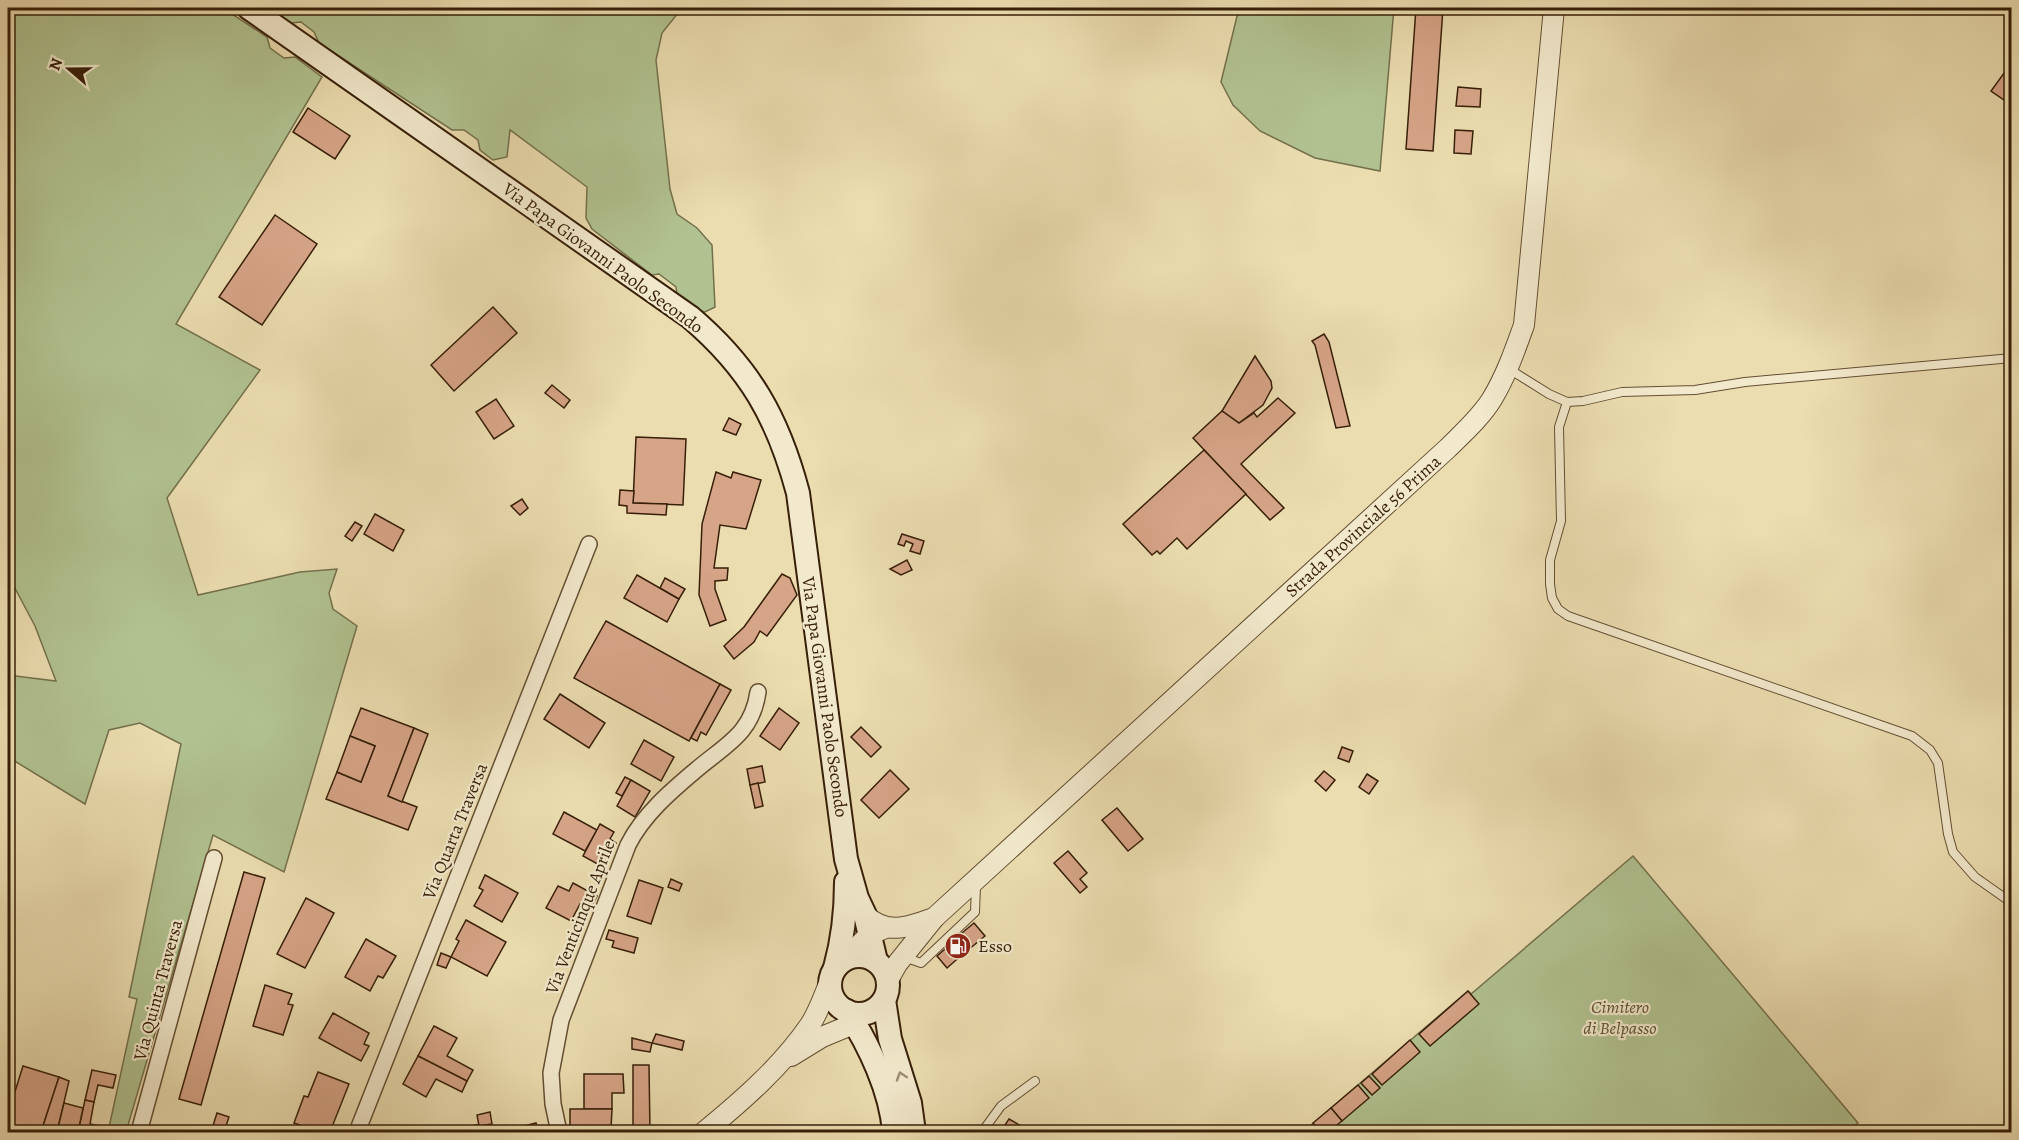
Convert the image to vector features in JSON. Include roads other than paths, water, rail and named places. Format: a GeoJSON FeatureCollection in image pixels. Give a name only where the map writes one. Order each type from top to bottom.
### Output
{"type":"FeatureCollection","features":[{"type":"Feature","properties":{"kind":"main road","name":"Via Papa Giovanni Paolo Secondo"},"geometry":{"type":"LineString","coordinates":[[249,8],[690,318],[715,339],[756,390],[788,455],[798,493],[846,859]]}},
{"type":"Feature","properties":{"kind":"main road"},"geometry":{"type":"LineString","coordinates":[[846,859],[857,898],[873,926],[883,980],[890,1039],[910,1103],[914,1132]]}},
{"type":"Feature","properties":{"kind":"main road"},"geometry":{"type":"LineString","coordinates":[[846,859],[846,909],[837,969],[830,988],[839,1005],[855,1015],[872,1052],[891,1112],[894,1132]]}},
{"type":"Feature","properties":{"kind":"main road"},"geometry":{"type":"LineString","coordinates":[[837,969],[855,956],[866,956],[883,980],[876,1009],[855,1015]]}},
{"type":"Feature","properties":{"kind":"street","name":"Strada Provinciale 56 Prima"},"geometry":{"type":"LineString","coordinates":[[883,980],[934,918],[1448,448],[1492,400],[1524,325],[1554,8]]}},
{"type":"Feature","properties":{"kind":"street","name":"Via Quarta Traversa"},"geometry":{"type":"LineString","coordinates":[[357,1132],[590,544]]}},
{"type":"Feature","properties":{"kind":"street","name":"Via Venticinque Aprile"},"geometry":{"type":"LineString","coordinates":[[559,1132],[553,1104],[551,1073],[561,1020],[628,845],[634,833],[652,810],[744,731],[756,706],[758,692]]}},
{"type":"Feature","properties":{"kind":"street","name":"Via Quinta Traversa"},"geometry":{"type":"LineString","coordinates":[[139,1132],[214,858]]}},
{"type":"Feature","properties":{"kind":"street"},"geometry":{"type":"LineString","coordinates":[[704,1132],[729,1112],[778,1064],[809,1026],[837,969],[873,926],[915,925],[934,918]]}},
{"type":"Feature","properties":{"kind":"street"},"geometry":{"type":"LineString","coordinates":[[778,1064],[855,1015]]}},
{"type":"Feature","properties":{"kind":"street"},"geometry":{"type":"LineString","coordinates":[[822,1037],[840,1036],[872,1052]]}},
{"type":"Feature","properties":{"kind":"lane"},"geometry":{"type":"LineString","coordinates":[[1507,368],[1549,394],[1567,402],[1583,401],[1623,392],[1695,390],[1745,382],[2012,358]]}},
{"type":"Feature","properties":{"kind":"lane"},"geometry":{"type":"LineString","coordinates":[[1567,402],[1559,427],[1561,521],[1550,560],[1552,598],[1558,609],[1568,616],[1912,735],[1930,750],[1938,763],[1948,834],[1953,852],[1975,877],[2012,903]]}},
{"type":"Feature","properties":{"kind":"lane"},"geometry":{"type":"LineString","coordinates":[[903,957],[921,963],[975,912],[977,879]]}},
{"type":"Feature","properties":{"kind":"lane"},"geometry":{"type":"LineString","coordinates":[[982,1132],[1000,1106],[1035,1081]]}},
{"type":"Feature","properties":{"kind":"place","name":"Esso"},"geometry":{"type":"Point","coordinates":[958,946]}},
{"type":"Feature","properties":{"kind":"park label","name":"Cimitero di Belpasso"},"geometry":{"type":"Point","coordinates":[1620,1017]}}]}
